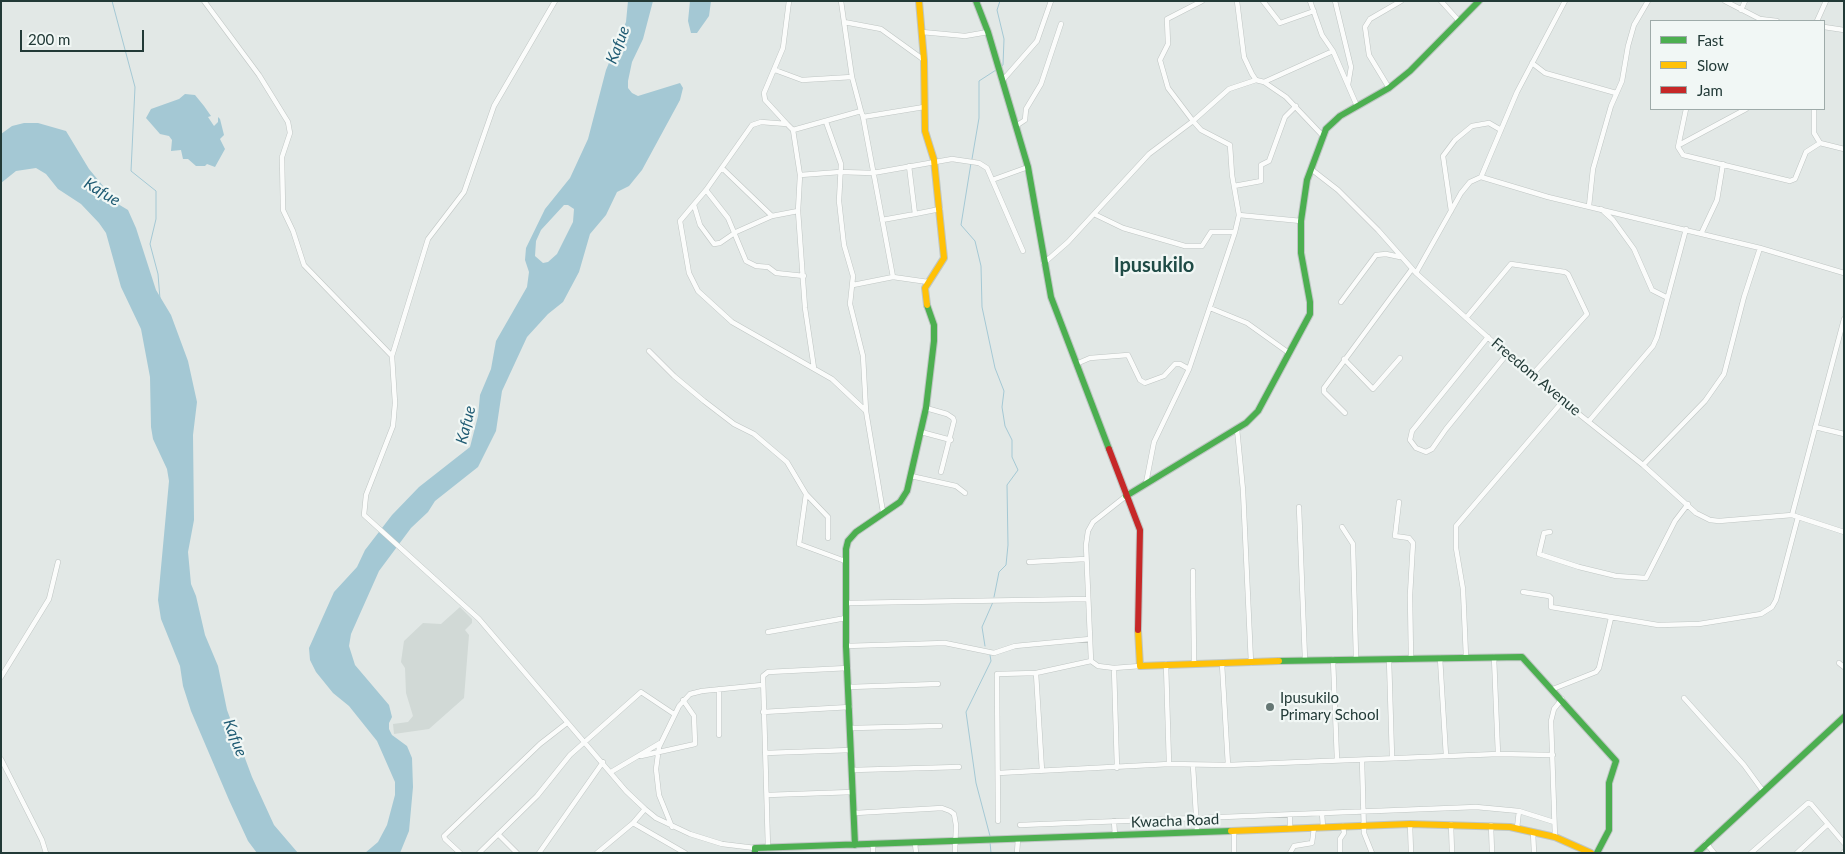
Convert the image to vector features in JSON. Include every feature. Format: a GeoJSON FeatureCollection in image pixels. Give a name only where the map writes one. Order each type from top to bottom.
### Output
{"type":"FeatureCollection","features":[{"type":"Feature","properties":{"kind":"street"},"geometry":{"type":"LineString","coordinates":[[204,1],[259,74],[288,122],[290,133],[282,157],[283,210],[293,231],[304,265],[392,356]]}},
{"type":"Feature","properties":{"kind":"street"},"geometry":{"type":"LineString","coordinates":[[556,1],[494,106],[464,192],[428,238],[392,356],[395,403],[393,426],[362,510],[366,519],[479,619],[567,723],[645,809],[672,827],[718,844],[755,851]]}},
{"type":"Feature","properties":{"kind":"street"},"geometry":{"type":"LineString","coordinates":[[789,1],[785,40],[764,96],[793,130],[800,175],[798,211],[805,308],[814,368]]}},
{"type":"Feature","properties":{"kind":"street"},"geometry":{"type":"LineString","coordinates":[[841,1],[852,77],[863,117],[893,277]]}},
{"type":"Feature","properties":{"kind":"street"},"geometry":{"type":"LineString","coordinates":[[855,845],[846,646],[846,549],[850,537],[906,496],[926,408],[934,333],[932,316],[924,296],[928,282],[944,258],[934,160],[925,132],[924,60],[919,1]]}},
{"type":"Feature","properties":{"kind":"street"},"geometry":{"type":"LineString","coordinates":[[976,1],[988,32],[1028,167],[1051,297],[1126,496],[1139,523],[1141,534],[1138,605],[1140,666]]}},
{"type":"Feature","properties":{"kind":"street"},"geometry":{"type":"LineString","coordinates":[[1002,81],[1037,41],[1051,1]]}},
{"type":"Feature","properties":{"kind":"street"},"geometry":{"type":"LineString","coordinates":[[1146,482],[1156,437],[1174,404],[1189,369],[1239,215],[1230,145],[1201,130],[1193,122],[1168,88],[1160,60],[1168,44],[1167,19],[1202,1]]}},
{"type":"Feature","properties":{"kind":"street"},"geometry":{"type":"LineString","coordinates":[[1237,1],[1244,57],[1256,80]]}},
{"type":"Feature","properties":{"kind":"street"},"geometry":{"type":"LineString","coordinates":[[1263,1],[1280,23],[1314,11]]}},
{"type":"Feature","properties":{"kind":"street"},"geometry":{"type":"LineString","coordinates":[[1310,1],[1322,36],[1333,51],[1357,106]]}},
{"type":"Feature","properties":{"kind":"street"},"geometry":{"type":"LineString","coordinates":[[1335,1],[1351,68],[1348,85]]}},
{"type":"Feature","properties":{"kind":"street"},"geometry":{"type":"LineString","coordinates":[[1389,88],[1369,55],[1365,27],[1370,19],[1401,1]]}},
{"type":"Feature","properties":{"kind":"street"},"geometry":{"type":"LineString","coordinates":[[1441,1],[1459,21]]}},
{"type":"Feature","properties":{"kind":"street"},"geometry":{"type":"LineString","coordinates":[[1478,1],[1410,70],[1389,88],[1336,119],[1323,136],[1307,180],[1301,221],[1301,253],[1310,302],[1310,314],[1258,411],[1237,429],[1146,482],[1089,527],[1085,559],[1092,661],[1098,666],[1114,668],[1166,664],[1222,664],[1356,658],[1411,659],[1516,656],[1526,659],[1616,761],[1609,783],[1609,830],[1597,853]]}},
{"type":"Feature","properties":{"kind":"street"},"geometry":{"type":"LineString","coordinates":[[1416,274],[1466,186],[1481,178],[1532,63],[1565,1]]}},
{"type":"Feature","properties":{"kind":"street"},"geometry":{"type":"LineString","coordinates":[[1589,206],[1594,169],[1616,94],[1623,79],[1625,57],[1632,31],[1648,1]]}},
{"type":"Feature","properties":{"kind":"street"},"geometry":{"type":"LineString","coordinates":[[1725,1],[1760,20]]}},
{"type":"Feature","properties":{"kind":"street"},"geometry":{"type":"LineString","coordinates":[[1741,10],[1745,1]]}},
{"type":"Feature","properties":{"kind":"street"},"geometry":{"type":"LineString","coordinates":[[1817,20],[1826,1]]}},
{"type":"Feature","properties":{"kind":"street"},"geometry":{"type":"LineString","coordinates":[[844,22],[881,29],[924,60]]}},
{"type":"Feature","properties":{"kind":"street"},"geometry":{"type":"LineString","coordinates":[[1016,126],[1025,120],[1026,109],[1041,84],[1061,24]]}},
{"type":"Feature","properties":{"kind":"street"},"geometry":{"type":"LineString","coordinates":[[1825,27],[1844,30]]}},
{"type":"Feature","properties":{"kind":"street"},"geometry":{"type":"LineString","coordinates":[[922,32],[965,36],[988,32]]}},
{"type":"Feature","properties":{"kind":"street"},"geometry":{"type":"LineString","coordinates":[[1264,82],[1333,51]]}},
{"type":"Feature","properties":{"kind":"street"},"geometry":{"type":"LineString","coordinates":[[1532,63],[1545,74],[1616,94]]}},
{"type":"Feature","properties":{"kind":"street"},"geometry":{"type":"LineString","coordinates":[[775,70],[802,80],[852,77]]}},
{"type":"Feature","properties":{"kind":"street"},"geometry":{"type":"LineString","coordinates":[[1044,263],[1053,257],[1149,154],[1193,122],[1223,93],[1256,80],[1264,82],[1296,106],[1323,136]]}},
{"type":"Feature","properties":{"kind":"street"},"geometry":{"type":"LineString","coordinates":[[1234,186],[1261,180],[1261,166],[1269,161],[1285,117],[1296,106]]}},
{"type":"Feature","properties":{"kind":"street"},"geometry":{"type":"LineString","coordinates":[[863,117],[924,107]]}},
{"type":"Feature","properties":{"kind":"street"},"geometry":{"type":"LineString","coordinates":[[793,130],[826,122],[861,110]]}},
{"type":"Feature","properties":{"kind":"street"},"geometry":{"type":"LineString","coordinates":[[1686,110],[1679,145],[1679,151],[1684,155],[1790,181],[1795,179],[1806,152],[1820,143]]}},
{"type":"Feature","properties":{"kind":"street"},"geometry":{"type":"LineString","coordinates":[[1679,145],[1744,110]]}},
{"type":"Feature","properties":{"kind":"street"},"geometry":{"type":"LineString","coordinates":[[1814,110],[1814,133],[1820,143],[1844,149]]}},
{"type":"Feature","properties":{"kind":"street"},"geometry":{"type":"LineString","coordinates":[[787,124],[761,122],[752,125],[706,190],[682,216],[680,225],[689,273],[698,291],[732,322],[814,368],[837,384],[866,411]]}},
{"type":"Feature","properties":{"kind":"street"},"geometry":{"type":"LineString","coordinates":[[826,122],[839,156],[839,201],[844,246],[854,285],[850,304],[864,356],[866,411],[883,512]]}},
{"type":"Feature","properties":{"kind":"street"},"geometry":{"type":"LineString","coordinates":[[1451,211],[1443,156],[1455,140],[1472,126],[1489,123],[1501,130]]}},
{"type":"Feature","properties":{"kind":"street"},"geometry":{"type":"LineString","coordinates":[[800,175],[840,172],[873,174],[934,160],[952,159],[978,163],[987,168],[1023,251]]}},
{"type":"Feature","properties":{"kind":"street"},"geometry":{"type":"LineString","coordinates":[[1701,234],[1717,200],[1723,164]]}},
{"type":"Feature","properties":{"kind":"street"},"geometry":{"type":"LineString","coordinates":[[909,166],[915,214]]}},
{"type":"Feature","properties":{"kind":"street"},"geometry":{"type":"LineString","coordinates":[[992,180],[1028,167]]}},
{"type":"Feature","properties":{"kind":"street"},"geometry":{"type":"LineString","coordinates":[[722,168],[772,216]]}},
{"type":"Feature","properties":{"kind":"street","name":"Freedom Avenue"},"geometry":{"type":"LineString","coordinates":[[1311,169],[1338,190],[1378,230],[1416,274],[1530,376],[1643,465],[1696,513],[1710,520],[1792,515],[1844,532]]}},
{"type":"Feature","properties":{"kind":"street"},"geometry":{"type":"LineString","coordinates":[[1481,178],[1760,248],[1844,273]]}},
{"type":"Feature","properties":{"kind":"street"},"geometry":{"type":"LineString","coordinates":[[706,190],[736,232],[744,256],[750,264],[768,267],[779,274],[804,276]]}},
{"type":"Feature","properties":{"kind":"street"},"geometry":{"type":"LineString","coordinates":[[694,205],[700,226],[712,243],[720,243],[736,232],[772,216],[798,211]]}},
{"type":"Feature","properties":{"kind":"street"},"geometry":{"type":"LineString","coordinates":[[882,220],[940,209]]}},
{"type":"Feature","properties":{"kind":"street"},"geometry":{"type":"LineString","coordinates":[[1600,209],[1612,220],[1634,249],[1654,292],[1666,297]]}},
{"type":"Feature","properties":{"kind":"street"},"geometry":{"type":"LineString","coordinates":[[1094,214],[1123,228],[1184,246],[1202,246],[1211,232],[1235,232]]}},
{"type":"Feature","properties":{"kind":"street"},"geometry":{"type":"LineString","coordinates":[[1239,215],[1301,221]]}},
{"type":"Feature","properties":{"kind":"street"},"geometry":{"type":"LineString","coordinates":[[1589,421],[1653,346],[1686,229]]}},
{"type":"Feature","properties":{"kind":"street"},"geometry":{"type":"LineString","coordinates":[[1643,465],[1705,401],[1724,374],[1760,248]]}},
{"type":"Feature","properties":{"kind":"street"},"geometry":{"type":"LineString","coordinates":[[1341,302],[1376,255],[1386,254],[1402,258]]}},
{"type":"Feature","properties":{"kind":"street"},"geometry":{"type":"LineString","coordinates":[[1466,318],[1510,264],[1565,272],[1570,278],[1587,314],[1530,376]]}},
{"type":"Feature","properties":{"kind":"street"},"geometry":{"type":"LineString","coordinates":[[1345,413],[1323,391],[1344,359],[1412,269]]}},
{"type":"Feature","properties":{"kind":"street"},"geometry":{"type":"LineString","coordinates":[[854,285],[893,277],[928,282]]}},
{"type":"Feature","properties":{"kind":"street"},"geometry":{"type":"LineString","coordinates":[[1210,308],[1247,323],[1289,352]]}},
{"type":"Feature","properties":{"kind":"street"},"geometry":{"type":"LineString","coordinates":[[1792,515],[1841,337],[1844,319]]}},
{"type":"Feature","properties":{"kind":"street"},"geometry":{"type":"LineString","coordinates":[[1488,337],[1412,431],[1410,440],[1416,448],[1426,452],[1432,449],[1507,354]]}},
{"type":"Feature","properties":{"kind":"street"},"geometry":{"type":"LineString","coordinates":[[649,351],[674,376],[704,401],[734,424],[754,434],[790,466],[806,494],[828,517],[828,538]]}},
{"type":"Feature","properties":{"kind":"street"},"geometry":{"type":"LineString","coordinates":[[1076,364],[1090,358],[1128,355],[1140,380],[1145,384],[1164,376],[1175,364],[1180,364],[1189,369]]}},
{"type":"Feature","properties":{"kind":"street"},"geometry":{"type":"LineString","coordinates":[[1344,359],[1373,389],[1400,358]]}},
{"type":"Feature","properties":{"kind":"street"},"geometry":{"type":"LineString","coordinates":[[1466,657],[1463,589],[1456,548],[1456,526],[1563,401]]}},
{"type":"Feature","properties":{"kind":"street"},"geometry":{"type":"LineString","coordinates":[[926,408],[954,418],[951,440],[942,472]]}},
{"type":"Feature","properties":{"kind":"street"},"geometry":{"type":"LineString","coordinates":[[1815,427],[1844,434]]}},
{"type":"Feature","properties":{"kind":"street"},"geometry":{"type":"LineString","coordinates":[[1237,429],[1243,490],[1250,663]]}},
{"type":"Feature","properties":{"kind":"street"},"geometry":{"type":"LineString","coordinates":[[921,432],[951,440]]}},
{"type":"Feature","properties":{"kind":"street"},"geometry":{"type":"LineString","coordinates":[[911,476],[956,486],[965,493]]}},
{"type":"Feature","properties":{"kind":"street"},"geometry":{"type":"LineString","coordinates":[[806,494],[799,544],[845,561]]}},
{"type":"Feature","properties":{"kind":"street"},"geometry":{"type":"LineString","coordinates":[[1399,502],[1395,536],[1409,538],[1413,543],[1410,595],[1411,659]]}},
{"type":"Feature","properties":{"kind":"street"},"geometry":{"type":"LineString","coordinates":[[1550,532],[1544,533],[1539,554],[1607,574],[1646,578],[1675,521],[1688,504]]}},
{"type":"Feature","properties":{"kind":"street"},"geometry":{"type":"LineString","coordinates":[[1299,506],[1305,660]]}},
{"type":"Feature","properties":{"kind":"street"},"geometry":{"type":"LineString","coordinates":[[1523,592],[1549,596],[1551,598],[1551,607],[1611,618],[1683,626],[1768,611],[1776,600],[1798,517]]}},
{"type":"Feature","properties":{"kind":"street"},"geometry":{"type":"LineString","coordinates":[[1342,528],[1353,544],[1356,658]]}},
{"type":"Feature","properties":{"kind":"street"},"geometry":{"type":"LineString","coordinates":[[1029,562],[1085,559]]}},
{"type":"Feature","properties":{"kind":"street"},"geometry":{"type":"LineString","coordinates":[[1,677],[49,599],[58,562]]}},
{"type":"Feature","properties":{"kind":"street"},"geometry":{"type":"LineString","coordinates":[[1193,571],[1194,664]]}},
{"type":"Feature","properties":{"kind":"street"},"geometry":{"type":"LineString","coordinates":[[847,604],[1088,599]]}},
{"type":"Feature","properties":{"kind":"street"},"geometry":{"type":"LineString","coordinates":[[768,632],[846,618]]}},
{"type":"Feature","properties":{"kind":"street"},"geometry":{"type":"LineString","coordinates":[[1553,689],[1596,672],[1599,668],[1611,618]]}},
{"type":"Feature","properties":{"kind":"street"},"geometry":{"type":"LineString","coordinates":[[846,646],[945,643],[994,653],[1015,646],[1090,639]]}},
{"type":"Feature","properties":{"kind":"street"},"geometry":{"type":"LineString","coordinates":[[1494,657],[1498,754]]}},
{"type":"Feature","properties":{"kind":"street"},"geometry":{"type":"LineString","coordinates":[[1440,658],[1446,756]]}},
{"type":"Feature","properties":{"kind":"street"},"geometry":{"type":"LineString","coordinates":[[1333,659],[1337,760]]}},
{"type":"Feature","properties":{"kind":"street"},"geometry":{"type":"LineString","coordinates":[[1389,659],[1392,757]]}},
{"type":"Feature","properties":{"kind":"street"},"geometry":{"type":"LineString","coordinates":[[998,821],[997,675],[1036,673],[1092,661]]}},
{"type":"Feature","properties":{"kind":"street"},"geometry":{"type":"LineString","coordinates":[[1839,663],[1844,667]]}},
{"type":"Feature","properties":{"kind":"street"},"geometry":{"type":"LineString","coordinates":[[1166,664],[1169,764]]}},
{"type":"Feature","properties":{"kind":"street"},"geometry":{"type":"LineString","coordinates":[[1222,664],[1228,765]]}},
{"type":"Feature","properties":{"kind":"street"},"geometry":{"type":"LineString","coordinates":[[768,848],[763,676],[768,672],[848,668]]}},
{"type":"Feature","properties":{"kind":"street"},"geometry":{"type":"LineString","coordinates":[[1114,668],[1118,768]]}},
{"type":"Feature","properties":{"kind":"street"},"geometry":{"type":"LineString","coordinates":[[1036,673],[1042,771]]}},
{"type":"Feature","properties":{"kind":"street"},"geometry":{"type":"LineString","coordinates":[[849,688],[938,684]]}},
{"type":"Feature","properties":{"kind":"street"},"geometry":{"type":"LineString","coordinates":[[672,827],[659,795],[656,779],[661,742],[674,714],[683,700],[694,693],[762,685]]}},
{"type":"Feature","properties":{"kind":"street"},"geometry":{"type":"LineString","coordinates":[[719,689],[719,735]]}},
{"type":"Feature","properties":{"kind":"street"},"geometry":{"type":"LineString","coordinates":[[479,853],[537,796],[570,755],[642,692],[674,714]]}},
{"type":"Feature","properties":{"kind":"street"},"geometry":{"type":"LineString","coordinates":[[1684,698],[1744,764],[1764,790]]}},
{"type":"Feature","properties":{"kind":"street"},"geometry":{"type":"LineString","coordinates":[[1555,838],[1552,714],[1562,699]]}},
{"type":"Feature","properties":{"kind":"street"},"geometry":{"type":"LineString","coordinates":[[641,756],[658,754],[695,744],[694,716],[683,700]]}},
{"type":"Feature","properties":{"kind":"street"},"geometry":{"type":"LineString","coordinates":[[763,712],[850,707]]}},
{"type":"Feature","properties":{"kind":"street"},"geometry":{"type":"LineString","coordinates":[[1697,853],[1844,717]]}},
{"type":"Feature","properties":{"kind":"street"},"geometry":{"type":"LineString","coordinates":[[460,853],[445,840],[444,836],[540,744],[567,723]]}},
{"type":"Feature","properties":{"kind":"street"},"geometry":{"type":"LineString","coordinates":[[851,728],[940,726]]}},
{"type":"Feature","properties":{"kind":"street"},"geometry":{"type":"LineString","coordinates":[[612,772],[661,742]]}},
{"type":"Feature","properties":{"kind":"street"},"geometry":{"type":"LineString","coordinates":[[765,753],[851,750]]}},
{"type":"Feature","properties":{"kind":"street"},"geometry":{"type":"LineString","coordinates":[[998,773],[1169,764],[1193,766],[1362,760],[1392,757],[1498,754],[1553,755]]}},
{"type":"Feature","properties":{"kind":"street"},"geometry":{"type":"LineString","coordinates":[[1,759],[42,840],[46,853]]}},
{"type":"Feature","properties":{"kind":"street"},"geometry":{"type":"LineString","coordinates":[[1362,760],[1365,837],[1372,853]]}},
{"type":"Feature","properties":{"kind":"street"},"geometry":{"type":"LineString","coordinates":[[539,853],[603,762]]}},
{"type":"Feature","properties":{"kind":"street"},"geometry":{"type":"LineString","coordinates":[[1193,766],[1197,831]]}},
{"type":"Feature","properties":{"kind":"street"},"geometry":{"type":"LineString","coordinates":[[852,770],[959,767]]}},
{"type":"Feature","properties":{"kind":"street"},"geometry":{"type":"LineString","coordinates":[[767,795],[853,792]]}},
{"type":"Feature","properties":{"kind":"street"},"geometry":{"type":"LineString","coordinates":[[1750,853],[1808,803],[1844,843]]}},
{"type":"Feature","properties":{"kind":"street"},"geometry":{"type":"LineString","coordinates":[[1020,825],[1476,807],[1519,811],[1554,822]]}},
{"type":"Feature","properties":{"kind":"street"},"geometry":{"type":"LineString","coordinates":[[855,813],[942,808],[950,811],[954,814],[956,825],[955,853]]}},
{"type":"Feature","properties":{"kind":"street"},"geometry":{"type":"LineString","coordinates":[[597,853],[633,823],[645,809]]}},
{"type":"Feature","properties":{"kind":"street"},"geometry":{"type":"LineString","coordinates":[[1517,828],[1519,811]]}},
{"type":"Feature","properties":{"kind":"street"},"geometry":{"type":"LineString","coordinates":[[1322,813],[1323,827]]}},
{"type":"Feature","properties":{"kind":"street"},"geometry":{"type":"LineString","coordinates":[[1290,815],[1290,829]]}},
{"type":"Feature","properties":{"kind":"street"},"geometry":{"type":"LineString","coordinates":[[1114,821],[1115,836]]}},
{"type":"Feature","properties":{"kind":"street"},"geometry":{"type":"LineString","coordinates":[[633,823],[685,853]]}},
{"type":"Feature","properties":{"kind":"street"},"geometry":{"type":"LineString","coordinates":[[1410,824],[1411,853]]}},
{"type":"Feature","properties":{"kind":"street"},"geometry":{"type":"LineString","coordinates":[[1451,824],[1452,853]]}},
{"type":"Feature","properties":{"kind":"street","name":"Kwacha Road"},"geometry":{"type":"LineString","coordinates":[[755,851],[768,848],[1115,836],[1197,831],[1451,824],[1490,825],[1533,831],[1555,838],[1576,849],[1591,853]]}},
{"type":"Feature","properties":{"kind":"street"},"geometry":{"type":"LineString","coordinates":[[1797,853],[1828,824]]}},
{"type":"Feature","properties":{"kind":"street"},"geometry":{"type":"LineString","coordinates":[[1490,825],[1492,853]]}},
{"type":"Feature","properties":{"kind":"street"},"geometry":{"type":"LineString","coordinates":[[1340,853],[1340,839],[1344,833],[1343,826]]}},
{"type":"Feature","properties":{"kind":"street"},"geometry":{"type":"LineString","coordinates":[[1290,853],[1294,846],[1312,843],[1314,828]]}},
{"type":"Feature","properties":{"kind":"street"},"geometry":{"type":"LineString","coordinates":[[1234,831],[1234,853]]}},
{"type":"Feature","properties":{"kind":"street"},"geometry":{"type":"LineString","coordinates":[[1533,831],[1534,853]]}},
{"type":"Feature","properties":{"kind":"street"},"geometry":{"type":"LineString","coordinates":[[498,834],[517,853]]}},
{"type":"Feature","properties":{"kind":"street"},"geometry":{"type":"LineString","coordinates":[[1017,853],[1018,839]]}},
{"type":"Feature","properties":{"kind":"street"},"geometry":{"type":"LineString","coordinates":[[915,843],[916,853]]}},
{"type":"Feature","properties":{"kind":"street"},"geometry":{"type":"LineString","coordinates":[[1706,843],[1714,853]]}},
{"type":"Feature","properties":{"kind":"street"},"geometry":{"type":"LineString","coordinates":[[872,845],[873,853]]}},
{"type":"Feature","properties":{"kind":"shaded area"},"geometry":{"type":"Polygon","coordinates":[[[460,607],[472,619],[472,623],[465,630],[469,635],[464,698],[429,729],[394,734],[393,724],[408,722],[413,716],[406,693],[405,668],[401,662],[404,641],[423,623],[441,624],[460,607]]]}},
{"type":"Feature","properties":{"kind":"water","name":"Kafue"},"geometry":{"type":"Polygon","coordinates":[[[628,1],[653,1],[643,39],[632,62],[628,88],[638,96],[680,83],[683,88],[680,100],[642,170],[629,186],[617,192],[606,215],[590,234],[579,272],[563,302],[548,314],[527,337],[502,391],[496,431],[478,467],[435,501],[428,512],[411,528],[379,571],[351,634],[349,646],[355,665],[389,705],[392,717],[389,729],[392,735],[407,746],[412,758],[413,787],[409,831],[400,853],[365,853],[378,842],[387,825],[395,795],[395,782],[377,741],[349,706],[333,693],[316,672],[310,660],[309,648],[334,592],[357,567],[365,550],[392,515],[419,487],[470,447],[478,416],[480,395],[491,369],[496,341],[527,287],[529,272],[525,260],[526,248],[545,209],[570,178],[588,139],[606,70],[626,22],[628,1]],[[564,205],[541,230],[536,241],[535,256],[543,263],[548,262],[557,254],[573,222],[574,209],[564,205]]]}},
{"type":"Feature","properties":{"kind":"water"},"geometry":{"type":"Polygon","coordinates":[[[690,1],[711,1],[709,16],[697,33],[691,33],[688,21],[690,1]]]}},
{"type":"Feature","properties":{"kind":"water"},"geometry":{"type":"Polygon","coordinates":[[[185,94],[195,95],[211,116],[208,117],[214,126],[218,122],[218,117],[220,119],[224,135],[220,139],[225,149],[215,167],[207,164],[205,166],[196,166],[188,159],[183,159],[181,150],[171,151],[172,140],[169,136],[160,134],[146,118],[151,109],[179,99],[185,94]]]}},
{"type":"Feature","properties":{"kind":"water","name":"Kafue"},"geometry":{"type":"Polygon","coordinates":[[[24,123],[38,123],[66,131],[89,169],[118,204],[128,210],[136,228],[156,290],[171,315],[188,361],[197,402],[193,435],[194,520],[188,552],[191,584],[196,596],[205,635],[218,666],[227,710],[252,777],[274,825],[298,853],[257,853],[248,841],[191,711],[183,686],[180,666],[161,619],[158,600],[169,481],[167,469],[153,439],[150,377],[141,329],[121,287],[106,233],[81,204],[58,189],[46,174],[36,168],[16,171],[1,183],[1,134],[12,126],[24,123]]]}},
{"type":"Feature","properties":{"kind":"waterway"},"geometry":{"type":"LineString","coordinates":[[112,1],[135,87],[131,171],[156,191],[156,219],[150,244],[158,274],[160,299]]}},
{"type":"Feature","properties":{"kind":"waterway"},"geometry":{"type":"LineString","coordinates":[[1000,1],[997,10],[1004,39],[1003,65],[1000,67]]}},
{"type":"Feature","properties":{"kind":"waterway"},"geometry":{"type":"LineString","coordinates":[[972,159],[979,118],[979,81],[996,70]]}},
{"type":"Feature","properties":{"kind":"waterway"},"geometry":{"type":"LineString","coordinates":[[971,163],[961,225],[975,241],[981,266],[982,307],[995,368],[1004,391],[1002,407],[1005,426],[1012,440],[1012,457],[1018,470],[1007,485],[1008,545],[1006,565],[999,572],[994,597]]}},
{"type":"Feature","properties":{"kind":"waterway"},"geometry":{"type":"LineString","coordinates":[[985,646],[982,627],[993,602]]}},
{"type":"Feature","properties":{"kind":"waterway"},"geometry":{"type":"LineString","coordinates":[[990,655],[991,661],[966,712],[976,783],[990,836]]}},
{"type":"Feature","properties":{"kind":"waterway"},"geometry":{"type":"LineString","coordinates":[[990,842],[991,853]]}},
{"type":"Feature","properties":{"kind":"traffic: fast"},"geometry":{"type":"LineString","coordinates":[[976,1],[988,32],[1028,167],[1051,297],[1109,449]]}},
{"type":"Feature","properties":{"kind":"traffic: fast"},"geometry":{"type":"LineString","coordinates":[[1126,496],[1246,423],[1258,411],[1310,314],[1310,302],[1301,253],[1301,221],[1307,180],[1326,129],[1340,116],[1389,88],[1410,71],[1479,1]]}},
{"type":"Feature","properties":{"kind":"traffic: fast"},"geometry":{"type":"LineString","coordinates":[[855,845],[846,646],[846,549],[848,541],[856,532],[900,502],[907,491],[926,408],[934,341],[934,325],[927,305]]}},
{"type":"Feature","properties":{"kind":"traffic: fast"},"geometry":{"type":"LineString","coordinates":[[1279,661],[1522,657],[1616,761],[1609,783],[1609,830],[1597,853]]}},
{"type":"Feature","properties":{"kind":"traffic: fast"},"geometry":{"type":"LineString","coordinates":[[1697,853],[1844,717]]}},
{"type":"Feature","properties":{"kind":"traffic: fast"},"geometry":{"type":"LineString","coordinates":[[755,853],[755,848],[1231,831]]}},
{"type":"Feature","properties":{"kind":"traffic: slow"},"geometry":{"type":"LineString","coordinates":[[919,1],[924,60],[925,131],[934,160],[944,258],[925,288],[927,305]]}},
{"type":"Feature","properties":{"kind":"traffic: slow"},"geometry":{"type":"LineString","coordinates":[[1138,630],[1140,666],[1279,661]]}},
{"type":"Feature","properties":{"kind":"traffic: slow"},"geometry":{"type":"LineString","coordinates":[[1231,831],[1410,824],[1510,827],[1555,837],[1591,853]]}},
{"type":"Feature","properties":{"kind":"traffic: jam"},"geometry":{"type":"LineString","coordinates":[[1109,449],[1140,530],[1138,630]]}},
{"type":"Feature","properties":{"kind":"place","name":"Ipusukilo Primary School"},"geometry":{"type":"Point","coordinates":[1270,707]}},
{"type":"Feature","properties":{"kind":"district","name":"Ipusukilo"},"geometry":{"type":"Point","coordinates":[1154,266]}}]}
